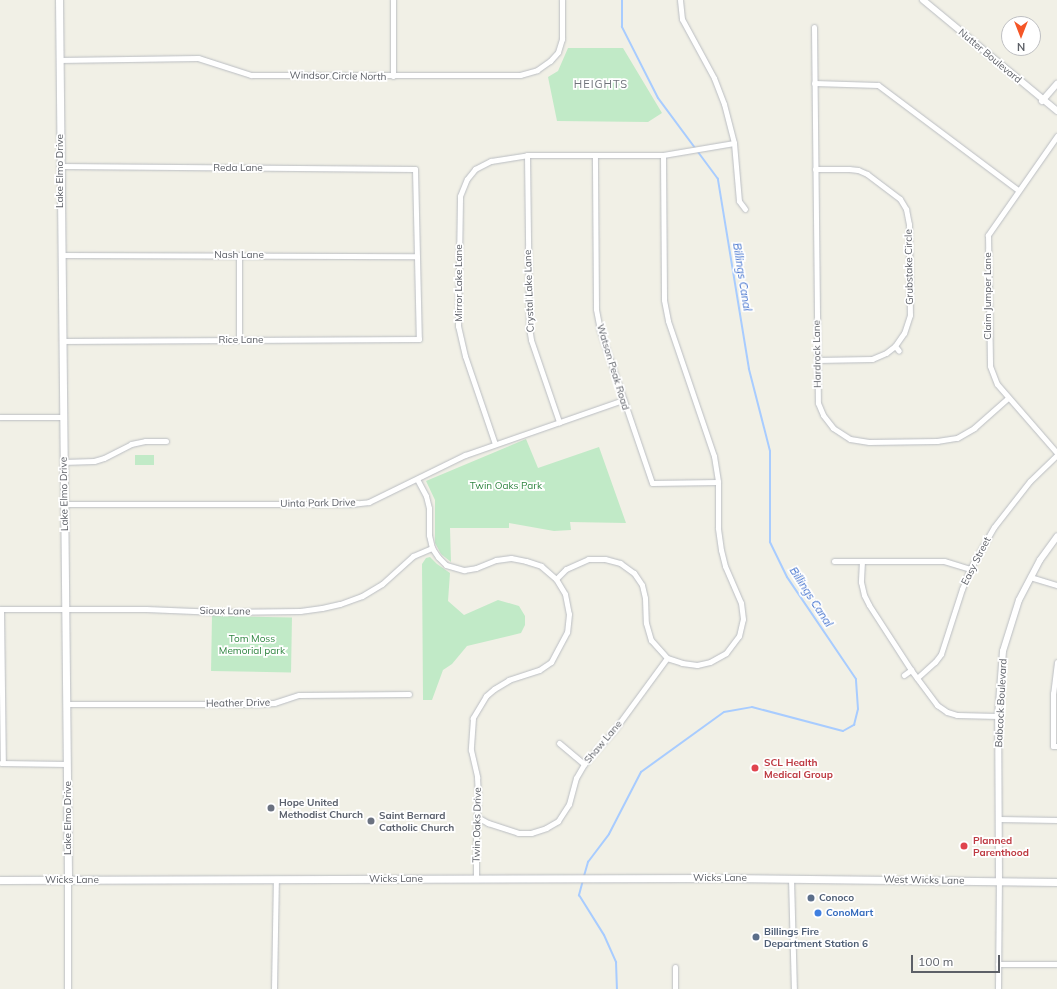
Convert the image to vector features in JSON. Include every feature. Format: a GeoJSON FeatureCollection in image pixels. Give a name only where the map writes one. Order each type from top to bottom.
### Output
{"type":"FeatureCollection","features":[{"type":"Feature","properties":{"kind":"main road","name":"Lake Elmo Drive"},"geometry":{"type":"LineString","coordinates":[[59,0],[60,255],[63,341],[62,417],[66,608],[68,880]]}},
{"type":"Feature","properties":{"kind":"main road","name":"Wicks Lane"},"geometry":{"type":"LineString","coordinates":[[0,880],[791,878]]}},
{"type":"Feature","properties":{"kind":"main road","name":"West Wicks Lane"},"geometry":{"type":"LineString","coordinates":[[791,878],[1057,882]]}},
{"type":"Feature","properties":{"kind":"street"},"geometry":{"type":"LineString","coordinates":[[393,0],[393,76]]}},
{"type":"Feature","properties":{"kind":"street","name":"Windsor Circle North"},"geometry":{"type":"LineString","coordinates":[[59,60],[198,58],[251,75],[520,75],[537,70],[550,61],[558,52],[562,39],[562,0]]}},
{"type":"Feature","properties":{"kind":"street"},"geometry":{"type":"LineString","coordinates":[[680,0],[682,19],[714,78],[724,104],[734,143],[739,200],[745,209]]}},
{"type":"Feature","properties":{"kind":"street","name":"Nutter Boulevard"},"geometry":{"type":"LineString","coordinates":[[923,0],[1042,101],[1057,111]]}},
{"type":"Feature","properties":{"kind":"street","name":"Hardrock Lane"},"geometry":{"type":"LineString","coordinates":[[814,27],[817,360],[818,403],[823,415],[834,428],[850,438],[869,442],[936,441],[957,438],[974,428],[1008,398]]}},
{"type":"Feature","properties":{"kind":"street"},"geometry":{"type":"LineString","coordinates":[[814,82],[878,85],[1018,190]]}},
{"type":"Feature","properties":{"kind":"street"},"geometry":{"type":"LineString","coordinates":[[1042,101],[1057,84]]}},
{"type":"Feature","properties":{"kind":"street","name":"Claim Jumper Lane"},"geometry":{"type":"LineString","coordinates":[[1057,136],[988,234],[990,366],[997,384],[1057,454]]}},
{"type":"Feature","properties":{"kind":"street"},"geometry":{"type":"LineString","coordinates":[[527,155],[663,155],[734,143]]}},
{"type":"Feature","properties":{"kind":"street","name":"Mirror Lake Lane"},"geometry":{"type":"LineString","coordinates":[[495,444],[465,356],[458,326],[460,196],[463,185],[475,169],[491,161],[527,155]]}},
{"type":"Feature","properties":{"kind":"street","name":"Crystal Lake Lane"},"geometry":{"type":"LineString","coordinates":[[527,155],[529,327],[531,340],[559,422]]}},
{"type":"Feature","properties":{"kind":"street"},"geometry":{"type":"LineString","coordinates":[[556,580],[566,569],[588,559],[605,559],[620,563],[634,573],[642,585],[645,598],[646,623],[651,640],[667,658],[682,663],[697,665],[710,662],[726,653],[739,636],[743,618],[741,603],[725,566],[720,542],[718,528],[718,482],[714,456],[668,321],[664,300],[663,155]]}},
{"type":"Feature","properties":{"kind":"street","name":"Watson Peak Road"},"geometry":{"type":"LineString","coordinates":[[594,156],[596,309],[600,330],[652,483],[718,482]]}},
{"type":"Feature","properties":{"kind":"street","name":"Reda Lane"},"geometry":{"type":"LineString","coordinates":[[60,166],[415,169],[418,256]]}},
{"type":"Feature","properties":{"kind":"street","name":"Grubstake Circle"},"geometry":{"type":"LineString","coordinates":[[815,169],[858,170],[900,199],[906,210],[909,224],[910,315],[904,333],[895,346],[886,353],[872,358],[817,360]]}},
{"type":"Feature","properties":{"kind":"street","name":"Nash Lane"},"geometry":{"type":"LineString","coordinates":[[60,255],[418,256]]}},
{"type":"Feature","properties":{"kind":"street"},"geometry":{"type":"LineString","coordinates":[[238,255],[239,340]]}},
{"type":"Feature","properties":{"kind":"street","name":"Rice Lane"},"geometry":{"type":"LineString","coordinates":[[63,341],[419,339],[418,256]]}},
{"type":"Feature","properties":{"kind":"street"},"geometry":{"type":"LineString","coordinates":[[895,346],[899,351]]}},
{"type":"Feature","properties":{"kind":"street","name":"Uinta Park Drive"},"geometry":{"type":"LineString","coordinates":[[64,504],[351,504],[369,502],[465,455],[623,400]]}},
{"type":"Feature","properties":{"kind":"street"},"geometry":{"type":"LineString","coordinates":[[0,417],[62,417]]}},
{"type":"Feature","properties":{"kind":"street"},"geometry":{"type":"LineString","coordinates":[[63,462],[94,461],[104,458],[131,444],[145,441],[166,441]]}},
{"type":"Feature","properties":{"kind":"street","name":"Easy Street"},"geometry":{"type":"LineString","coordinates":[[917,678],[935,662],[941,654],[970,569],[1007,509],[1030,481],[1057,454]]}},
{"type":"Feature","properties":{"kind":"street"},"geometry":{"type":"LineString","coordinates":[[417,479],[426,496],[429,508],[429,535],[432,548]]}},
{"type":"Feature","properties":{"kind":"street","name":"Babcock Boulevard"},"geometry":{"type":"LineString","coordinates":[[999,881],[998,716],[1003,651],[1019,600],[1030,577],[1057,537]]}},
{"type":"Feature","properties":{"kind":"street","name":"Twin Oaks Drive"},"geometry":{"type":"LineString","coordinates":[[432,548],[446,565],[464,570],[476,568],[496,560],[511,558],[541,566],[556,580],[565,594],[569,614],[567,632],[552,662],[539,670],[509,680],[494,689],[486,696],[473,718],[471,750],[477,777],[476,879]]}},
{"type":"Feature","properties":{"kind":"street","name":"Sioux Lane"},"geometry":{"type":"LineString","coordinates":[[1,609],[66,608],[218,612],[300,611],[322,608],[340,604],[362,596],[382,584],[413,556],[432,548]]}},
{"type":"Feature","properties":{"kind":"street"},"geometry":{"type":"LineString","coordinates":[[834,561],[944,561],[970,569]]}},
{"type":"Feature","properties":{"kind":"street"},"geometry":{"type":"LineString","coordinates":[[862,561],[862,582],[864,595],[911,670],[937,705],[946,712],[957,715],[998,716]]}},
{"type":"Feature","properties":{"kind":"street"},"geometry":{"type":"LineString","coordinates":[[1030,577],[1057,585]]}},
{"type":"Feature","properties":{"kind":"street"},"geometry":{"type":"LineString","coordinates":[[1,609],[2,763],[67,764]]}},
{"type":"Feature","properties":{"kind":"street","name":"Shaw Lane"},"geometry":{"type":"LineString","coordinates":[[477,817],[488,823],[518,833],[531,833],[546,828],[558,821],[569,804],[576,778],[584,764],[615,729],[667,658]]}},
{"type":"Feature","properties":{"kind":"street"},"geometry":{"type":"LineString","coordinates":[[1055,746],[1053,693],[1057,662]]}},
{"type":"Feature","properties":{"kind":"street"},"geometry":{"type":"LineString","coordinates":[[904,675],[911,670]]}},
{"type":"Feature","properties":{"kind":"street","name":"Heather Drive"},"geometry":{"type":"LineString","coordinates":[[66,704],[257,704],[274,703],[299,695],[409,694]]}},
{"type":"Feature","properties":{"kind":"street"},"geometry":{"type":"LineString","coordinates":[[559,743],[584,764]]}},
{"type":"Feature","properties":{"kind":"street"},"geometry":{"type":"LineString","coordinates":[[999,819],[1057,820]]}},
{"type":"Feature","properties":{"kind":"street"},"geometry":{"type":"LineString","coordinates":[[791,878],[794,989]]}},
{"type":"Feature","properties":{"kind":"street"},"geometry":{"type":"LineString","coordinates":[[274,989],[276,879]]}},
{"type":"Feature","properties":{"kind":"street","name":"Lake Elmo Drive"},"geometry":{"type":"LineString","coordinates":[[68,880],[68,989]]}},
{"type":"Feature","properties":{"kind":"street"},"geometry":{"type":"LineString","coordinates":[[998,989],[999,881]]}},
{"type":"Feature","properties":{"kind":"street"},"geometry":{"type":"LineString","coordinates":[[998,964],[1057,964]]}},
{"type":"Feature","properties":{"kind":"street"},"geometry":{"type":"LineString","coordinates":[[675,967],[675,989]]}},
{"type":"Feature","properties":{"kind":"green space"},"geometry":{"type":"Polygon","coordinates":[[[568,48],[623,48],[662,113],[648,122],[557,121],[548,77],[558,71],[568,48]]]}},
{"type":"Feature","properties":{"kind":"green space","name":"Twin Oaks Park"},"geometry":{"type":"Polygon","coordinates":[[[526,439],[538,468],[599,447],[626,523],[570,522],[571,530],[554,531],[509,523],[509,528],[450,528],[451,562],[441,554],[435,543],[435,500],[426,481],[526,439]]]}},
{"type":"Feature","properties":{"kind":"green space"},"geometry":{"type":"Polygon","coordinates":[[[135,455],[154,455],[154,465],[135,465],[135,455]]]}},
{"type":"Feature","properties":{"kind":"green space"},"geometry":{"type":"Polygon","coordinates":[[[430,557],[450,573],[448,601],[464,615],[498,600],[519,606],[525,616],[525,625],[521,633],[467,646],[452,664],[443,670],[432,700],[423,700],[422,564],[426,558],[430,557]]]}},
{"type":"Feature","properties":{"kind":"green space","name":"Tom Moss Memorial park"},"geometry":{"type":"Polygon","coordinates":[[[212,616],[292,617],[291,672],[211,671],[212,616]]]}},
{"type":"Feature","properties":{"kind":"waterway","name":"Billings Canal"},"geometry":{"type":"LineString","coordinates":[[584,876],[588,862],[609,834],[641,772],[724,712],[752,707],[843,731],[854,725],[858,709],[856,679],[787,577],[770,542],[770,451],[749,369],[718,179],[658,98],[622,27],[622,0]]}},
{"type":"Feature","properties":{"kind":"waterway","name":"Billings Canal"},"geometry":{"type":"LineString","coordinates":[[583,880],[579,895],[604,935],[616,962],[617,989]]}},
{"type":"Feature","properties":{"kind":"place","name":"SCL Health Medical Group"},"geometry":{"type":"Point","coordinates":[755,768]}},
{"type":"Feature","properties":{"kind":"place","name":"Hope United Methodist Church"},"geometry":{"type":"Point","coordinates":[271,808]}},
{"type":"Feature","properties":{"kind":"place","name":"Saint Bernard Catholic Church"},"geometry":{"type":"Point","coordinates":[371,821]}},
{"type":"Feature","properties":{"kind":"place","name":"Planned Parenthood"},"geometry":{"type":"Point","coordinates":[964,846]}},
{"type":"Feature","properties":{"kind":"place","name":"Conoco"},"geometry":{"type":"Point","coordinates":[811,898]}},
{"type":"Feature","properties":{"kind":"place","name":"ConoMart"},"geometry":{"type":"Point","coordinates":[818,913]}},
{"type":"Feature","properties":{"kind":"place","name":"Billings Fire Department Station 6"},"geometry":{"type":"Point","coordinates":[756,937]}},
{"type":"Feature","properties":{"kind":"district","name":"HEIGHTS"},"geometry":{"type":"Point","coordinates":[601,84]}}]}
